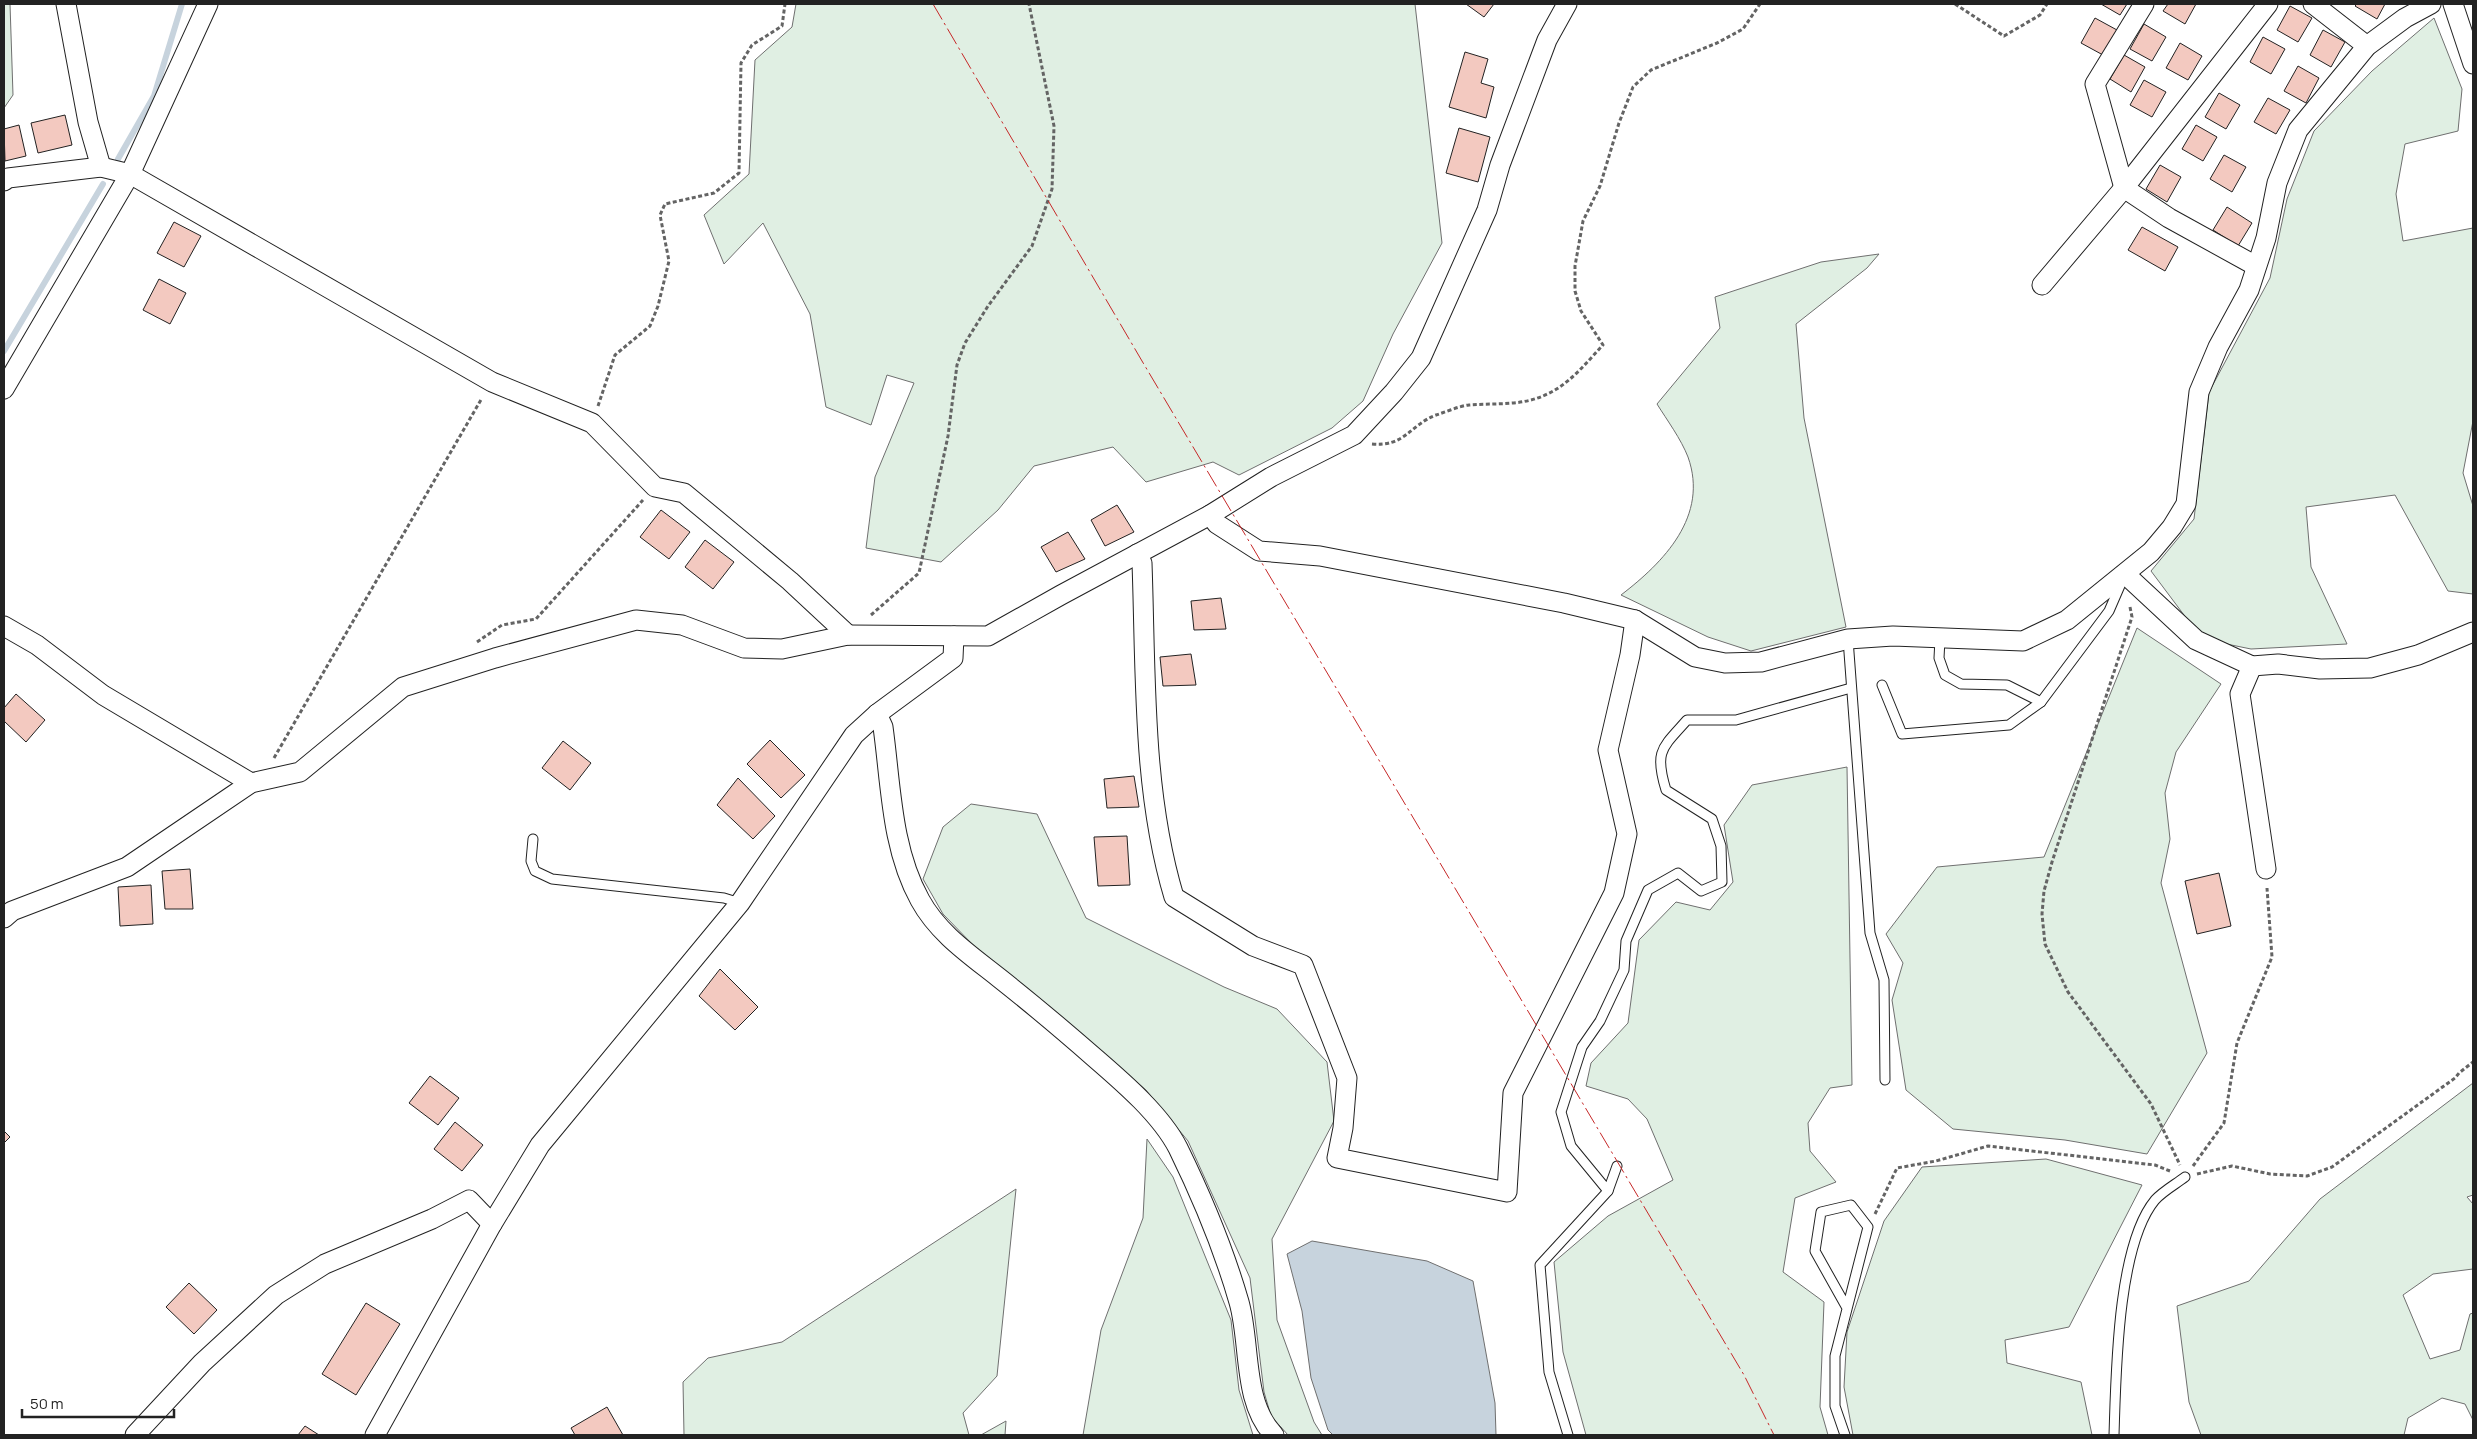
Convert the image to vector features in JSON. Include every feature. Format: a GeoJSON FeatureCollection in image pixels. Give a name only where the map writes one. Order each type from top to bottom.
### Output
{"type":"FeatureCollection","features":[{"type":"Feature","properties":{"kind":"street"},"geometry":{"type":"LineString","coordinates":[[66,4],[88,122],[102,167]]}},
{"type":"Feature","properties":{"kind":"street"},"geometry":{"type":"LineString","coordinates":[[4,389],[130,174],[208,4]]}},
{"type":"Feature","properties":{"kind":"street"},"geometry":{"type":"LineString","coordinates":[[4,918],[12,911],[127,867],[250,783],[300,772],[402,688],[494,658],[636,620],[682,625],[744,648],[782,649],[848,635],[988,636],[1210,515],[1271,477],[1354,435],[1394,392],[1421,358],[1487,210],[1500,165],[1547,40],[1567,4]]}},
{"type":"Feature","properties":{"kind":"street"},"geometry":{"type":"LineString","coordinates":[[2144,4],[2095,84],[2124,188],[2169,218],[2256,266]]}},
{"type":"Feature","properties":{"kind":"street"},"geometry":{"type":"LineString","coordinates":[[2042,285],[2124,188],[2268,4]]}},
{"type":"Feature","properties":{"kind":"street"},"geometry":{"type":"LineString","coordinates":[[2312,4],[2366,46]]}},
{"type":"Feature","properties":{"kind":"street"},"geometry":{"type":"LineString","coordinates":[[1210,515],[1217,524],[1259,551],[1320,556],[1564,603],[1634,620],[1695,657],[1724,663],[1761,662],[1848,639],[1893,636],[1940,639],[2023,640],[2067,620],[2151,552],[2172,526],[2186,504],[2199,392],[2218,347],[2249,290],[2266,238],[2277,183],[2298,130],[2366,46],[2405,18],[2431,4]]}},
{"type":"Feature","properties":{"kind":"street"},"geometry":{"type":"LineString","coordinates":[[2453,4],[2473,64]]}},
{"type":"Feature","properties":{"kind":"street"},"geometry":{"type":"LineString","coordinates":[[4,181],[8,178],[102,167],[130,174],[492,382],[592,423],[655,487],[684,493],[790,581],[848,635]]}},
{"type":"Feature","properties":{"kind":"street"},"geometry":{"type":"LineString","coordinates":[[1137,554],[1142,563],[1150,759],[1162,856],[1174,897],[1253,946],[1303,965],[1347,1078],[1343,1128],[1337,1158],[1507,1192],[1513,1093],[1614,894],[1627,834],[1608,750],[1630,655],[1634,620]]}},
{"type":"Feature","properties":{"kind":"street"},"geometry":{"type":"LineString","coordinates":[[2125,574],[2196,640],[2252,666],[2278,664],[2320,669],[2370,668],[2418,655],[2473,632]]}},
{"type":"Feature","properties":{"kind":"street"},"geometry":{"type":"LineString","coordinates":[[4,626],[37,645],[104,695],[250,783]]}},
{"type":"Feature","properties":{"kind":"street"},"geometry":{"type":"LineString","coordinates":[[375,1435],[492,1224],[540,1146],[740,904],[854,734],[877,714],[953,658],[954,636]]}},
{"type":"Feature","properties":{"kind":"street"},"geometry":{"type":"LineString","coordinates":[[2252,666],[2240,694],[2266,869]]}},
{"type":"Feature","properties":{"kind":"street"},"geometry":{"type":"LineString","coordinates":[[877,714],[883,726],[896,829],[905,868],[920,900],[941,930],[1045,1014],[1137,1095],[1177,1146],[1217,1240],[1239,1302],[1256,1404],[1264,1425],[1274,1435]]}},
{"type":"Feature","properties":{"kind":"street"},"geometry":{"type":"LineString","coordinates":[[134,1435],[202,1362],[276,1295],[325,1264],[432,1219],[468,1200],[492,1224]]}},
{"type":"Feature","properties":{"kind":"lane"},"geometry":{"type":"LineString","coordinates":[[1882,685],[1902,734],[2009,725],[2041,702],[2110,611],[2125,574]]}},
{"type":"Feature","properties":{"kind":"lane"},"geometry":{"type":"LineString","coordinates":[[1848,639],[1870,933],[1884,980],[1885,1080]]}},
{"type":"Feature","properties":{"kind":"lane"},"geometry":{"type":"LineString","coordinates":[[1940,639],[1939,658],[1945,675],[1961,684],[2007,685],[2041,702]]}},
{"type":"Feature","properties":{"kind":"lane"},"geometry":{"type":"LineString","coordinates":[[1608,1191],[1571,1146],[1561,1112],[1582,1047],[1600,1021],[1624,970],[1626,942],[1648,890],[1678,873],[1701,890],[1722,882],[1721,846],[1712,819],[1666,790],[1660,772],[1662,748],[1687,720],[1736,720],[1852,688]]}},
{"type":"Feature","properties":{"kind":"lane"},"geometry":{"type":"LineString","coordinates":[[533,839],[531,861],[535,871],[552,880],[724,898],[740,904]]}},
{"type":"Feature","properties":{"kind":"lane"},"geometry":{"type":"LineString","coordinates":[[1568,1435],[1549,1372],[1540,1265],[1608,1191],[1617,1166]]}},
{"type":"Feature","properties":{"kind":"lane"},"geometry":{"type":"LineString","coordinates":[[2114,1435],[2116,1377],[2125,1282],[2135,1235],[2155,1200],[2185,1177]]}},
{"type":"Feature","properties":{"kind":"lane"},"geometry":{"type":"LineString","coordinates":[[1845,1435],[1835,1406],[1835,1356],[1868,1227],[1851,1205],[1821,1212],[1815,1251],[1847,1308]]}},
{"type":"Feature","properties":{"kind":"path"},"geometry":{"type":"LineString","coordinates":[[592,423],[615,355],[650,326],[658,306],[669,261],[660,215],[665,204],[714,193],[739,173],[741,63],[752,45],[782,26],[785,4]]}},
{"type":"Feature","properties":{"kind":"path"},"geometry":{"type":"LineString","coordinates":[[848,635],[919,573],[948,436],[957,365],[965,343],[988,306],[1032,246],[1052,189],[1054,126],[1029,4]]}},
{"type":"Feature","properties":{"kind":"path"},"geometry":{"type":"LineString","coordinates":[[1354,435],[1369,443],[1385,445],[1402,439],[1434,416],[1468,405],[1504,405],[1545,396],[1571,378],[1603,345],[1581,311],[1575,291],[1575,266],[1583,221],[1600,186],[1619,123],[1633,87],[1651,70],[1717,43],[1743,29],[1760,4]]}},
{"type":"Feature","properties":{"kind":"path"},"geometry":{"type":"LineString","coordinates":[[1955,4],[2004,36],[2040,15],[2046,4]]}},
{"type":"Feature","properties":{"kind":"path"},"geometry":{"type":"LineString","coordinates":[[271,779],[270,766],[492,382]]}},
{"type":"Feature","properties":{"kind":"path"},"geometry":{"type":"LineString","coordinates":[[472,645],[502,626],[536,619],[655,487]]}},
{"type":"Feature","properties":{"kind":"path"},"geometry":{"type":"LineString","coordinates":[[2125,574],[2132,618],[2052,862],[2044,891],[2042,922],[2045,944],[2068,992],[2150,1104],[2185,1177]]}},
{"type":"Feature","properties":{"kind":"path"},"geometry":{"type":"LineString","coordinates":[[2185,1177],[2224,1123],[2237,1042],[2272,957],[2266,869]]}},
{"type":"Feature","properties":{"kind":"path"},"geometry":{"type":"LineString","coordinates":[[1868,1227],[1896,1168],[1936,1161],[1988,1146],[2155,1165],[2185,1177],[2232,1166],[2270,1174],[2306,1176],[2332,1167],[2455,1078],[2473,1062]]}},
{"type":"Feature","properties":{"kind":"green space"},"geometry":{"type":"Polygon","coordinates":[[[4,4],[10,4],[13,95],[4,108],[4,4]]]}},
{"type":"Feature","properties":{"kind":"green space"},"geometry":{"type":"Polygon","coordinates":[[[796,4],[1415,4],[1442,243],[1393,334],[1363,401],[1332,428],[1239,475],[1213,462],[1146,482],[1113,447],[1034,466],[998,510],[941,562],[866,548],[875,477],[914,383],[887,375],[871,425],[826,407],[810,314],[763,223],[724,264],[704,215],[749,174],[755,60],[792,27],[796,4]]]}},
{"type":"Feature","properties":{"kind":"green space"},"geometry":{"type":"Polygon","coordinates":[[[2434,18],[2462,89],[2458,131],[2405,144],[2396,194],[2403,241],[2473,228],[2473,421],[2463,473],[2473,506],[2473,594],[2448,591],[2395,495],[2306,507],[2311,567],[2347,644],[2251,649],[2202,639],[2151,571],[2194,519],[2209,392],[2270,278],[2287,199],[2314,131],[2372,71],[2434,18]]]}},
{"type":"Feature","properties":{"kind":"green space"},"geometry":{"type":"Polygon","coordinates":[[[1879,254],[1867,268],[1796,324],[1804,418],[1846,627],[1751,651],[1708,637],[1621,595],[1653,568],[1667,552],[1687,518],[1692,499],[1693,479],[1688,457],[1657,404],[1720,328],[1715,297],[1821,262],[1879,254]]]}},
{"type":"Feature","properties":{"kind":"green space"},"geometry":{"type":"Polygon","coordinates":[[[2137,628],[2221,684],[2176,752],[2165,793],[2170,839],[2161,883],[2207,1053],[2147,1154],[2065,1140],[1953,1129],[1906,1090],[1892,1000],[1903,963],[1886,934],[1937,867],[2044,857],[2137,628]]]}},
{"type":"Feature","properties":{"kind":"green space"},"geometry":{"type":"Polygon","coordinates":[[[1847,767],[1852,1085],[1830,1088],[1808,1123],[1810,1151],[1836,1182],[1795,1198],[1783,1272],[1824,1302],[1820,1407],[1828,1435],[1586,1435],[1563,1352],[1554,1262],[1608,1216],[1673,1180],[1647,1119],[1628,1099],[1586,1086],[1591,1063],[1628,1023],[1639,940],[1676,902],[1710,910],[1733,882],[1724,825],[1752,785],[1847,767]]]}},
{"type":"Feature","properties":{"kind":"green space"},"geometry":{"type":"Polygon","coordinates":[[[971,804],[1037,814],[1086,918],[1224,987],[1277,1009],[1327,1062],[1334,1121],[1272,1239],[1277,1320],[1314,1422],[1322,1435],[1288,1435],[1271,1416],[1264,1392],[1250,1278],[1188,1141],[1146,1090],[974,946],[943,914],[923,879],[943,827],[971,804]]]}},
{"type":"Feature","properties":{"kind":"green space"},"geometry":{"type":"Polygon","coordinates":[[[2473,1083],[2473,1195],[2467,1197],[2473,1204],[2473,1269],[2433,1274],[2403,1295],[2430,1359],[2460,1350],[2470,1314],[2473,1313],[2473,1420],[2465,1404],[2442,1398],[2408,1418],[2404,1435],[2201,1435],[2189,1402],[2177,1306],[2249,1281],[2320,1199],[2473,1083]]]}},
{"type":"Feature","properties":{"kind":"green space"},"geometry":{"type":"Polygon","coordinates":[[[1147,1139],[1173,1177],[1231,1320],[1239,1390],[1253,1435],[1083,1435],[1101,1330],[1143,1218],[1147,1139]]]}},
{"type":"Feature","properties":{"kind":"green space"},"geometry":{"type":"Polygon","coordinates":[[[2046,1159],[2142,1185],[2069,1327],[2005,1340],[2007,1363],[2081,1382],[2092,1435],[1853,1435],[1844,1387],[1847,1332],[1884,1221],[1922,1167],[2046,1159]]]}},
{"type":"Feature","properties":{"kind":"green space"},"geometry":{"type":"Polygon","coordinates":[[[1016,1189],[997,1376],[963,1413],[969,1435],[684,1435],[683,1382],[708,1358],[782,1342],[1016,1189]]]}},
{"type":"Feature","properties":{"kind":"green space"},"geometry":{"type":"Polygon","coordinates":[[[1006,1421],[1005,1435],[981,1435],[1006,1421]]]}},
{"type":"Feature","properties":{"kind":"shaded area"},"geometry":{"type":"Polygon","coordinates":[[[1312,1241],[1427,1261],[1473,1281],[1495,1403],[1496,1435],[1333,1435],[1328,1430],[1311,1378],[1302,1311],[1287,1254],[1312,1241]]]}},
{"type":"Feature","properties":{"kind":"building"},"geometry":{"type":"Polygon","coordinates":[[[1466,4],[1494,4],[1484,17],[1466,4]]]}},
{"type":"Feature","properties":{"kind":"building"},"geometry":{"type":"Polygon","coordinates":[[[2101,4],[2127,4],[2120,15],[2101,4]]]}},
{"type":"Feature","properties":{"kind":"building"},"geometry":{"type":"Polygon","coordinates":[[[2168,4],[2196,4],[2185,24],[2163,11],[2168,4]]]}},
{"type":"Feature","properties":{"kind":"building"},"geometry":{"type":"Polygon","coordinates":[[[2357,4],[2385,4],[2377,19],[2355,6],[2357,4]]]}},
{"type":"Feature","properties":{"kind":"building"},"geometry":{"type":"Polygon","coordinates":[[[2290,6],[2312,18],[2298,42],[2277,30],[2290,6]]]}},
{"type":"Feature","properties":{"kind":"building"},"geometry":{"type":"Polygon","coordinates":[[[2095,18],[2117,30],[2103,55],[2081,43],[2095,18]]]}},
{"type":"Feature","properties":{"kind":"building"},"geometry":{"type":"Polygon","coordinates":[[[2144,24],[2166,37],[2152,61],[2130,49],[2144,24]]]}},
{"type":"Feature","properties":{"kind":"building"},"geometry":{"type":"Polygon","coordinates":[[[2323,30],[2345,42],[2331,67],[2310,55],[2323,30]]]}},
{"type":"Feature","properties":{"kind":"building"},"geometry":{"type":"Polygon","coordinates":[[[2263,37],[2285,49],[2271,74],[2250,62],[2263,37]]]}},
{"type":"Feature","properties":{"kind":"building"},"geometry":{"type":"Polygon","coordinates":[[[2180,43],[2202,56],[2188,80],[2166,68],[2180,43]]]}},
{"type":"Feature","properties":{"kind":"building"},"geometry":{"type":"Polygon","coordinates":[[[1465,52],[1488,59],[1481,83],[1494,87],[1486,118],[1449,107],[1465,52]]]}},
{"type":"Feature","properties":{"kind":"building"},"geometry":{"type":"Polygon","coordinates":[[[2124,55],[2145,67],[2131,92],[2110,79],[2124,55]]]}},
{"type":"Feature","properties":{"kind":"building"},"geometry":{"type":"Polygon","coordinates":[[[2298,66],[2319,78],[2306,103],[2284,91],[2298,66]]]}},
{"type":"Feature","properties":{"kind":"building"},"geometry":{"type":"Polygon","coordinates":[[[2144,80],[2166,92],[2152,117],[2130,105],[2144,80]]]}},
{"type":"Feature","properties":{"kind":"building"},"geometry":{"type":"Polygon","coordinates":[[[2219,93],[2240,105],[2226,129],[2205,117],[2219,93]]]}},
{"type":"Feature","properties":{"kind":"building"},"geometry":{"type":"Polygon","coordinates":[[[2268,98],[2290,110],[2276,134],[2254,122],[2268,98]]]}},
{"type":"Feature","properties":{"kind":"building"},"geometry":{"type":"Polygon","coordinates":[[[65,115],[72,145],[38,153],[31,123],[65,115]]]}},
{"type":"Feature","properties":{"kind":"building"},"geometry":{"type":"Polygon","coordinates":[[[19,125],[26,156],[5,161],[4,129],[19,125]]]}},
{"type":"Feature","properties":{"kind":"building"},"geometry":{"type":"Polygon","coordinates":[[[2196,125],[2217,137],[2203,161],[2182,149],[2196,125]]]}},
{"type":"Feature","properties":{"kind":"building"},"geometry":{"type":"Polygon","coordinates":[[[1459,128],[1490,137],[1478,182],[1446,173],[1459,128]]]}},
{"type":"Feature","properties":{"kind":"building"},"geometry":{"type":"Polygon","coordinates":[[[2224,155],[2246,167],[2232,192],[2210,179],[2224,155]]]}},
{"type":"Feature","properties":{"kind":"building"},"geometry":{"type":"Polygon","coordinates":[[[2160,165],[2181,177],[2167,202],[2146,189],[2160,165]]]}},
{"type":"Feature","properties":{"kind":"building"},"geometry":{"type":"Polygon","coordinates":[[[2227,207],[2252,223],[2238,246],[2213,230],[2227,207]]]}},
{"type":"Feature","properties":{"kind":"building"},"geometry":{"type":"Polygon","coordinates":[[[174,222],[201,236],[184,267],[157,253],[174,222]]]}},
{"type":"Feature","properties":{"kind":"building"},"geometry":{"type":"Polygon","coordinates":[[[2142,227],[2178,247],[2165,271],[2128,250],[2142,227]]]}},
{"type":"Feature","properties":{"kind":"building"},"geometry":{"type":"Polygon","coordinates":[[[159,279],[186,293],[170,324],[143,310],[159,279]]]}},
{"type":"Feature","properties":{"kind":"building"},"geometry":{"type":"Polygon","coordinates":[[[1117,505],[1134,532],[1105,546],[1091,520],[1117,505]]]}},
{"type":"Feature","properties":{"kind":"building"},"geometry":{"type":"Polygon","coordinates":[[[661,510],[690,532],[669,559],[640,537],[661,510]]]}},
{"type":"Feature","properties":{"kind":"building"},"geometry":{"type":"Polygon","coordinates":[[[1068,532],[1085,559],[1056,572],[1041,547],[1068,532]]]}},
{"type":"Feature","properties":{"kind":"building"},"geometry":{"type":"Polygon","coordinates":[[[705,540],[734,562],[713,589],[685,567],[705,540]]]}},
{"type":"Feature","properties":{"kind":"building"},"geometry":{"type":"Polygon","coordinates":[[[1221,598],[1226,629],[1194,630],[1191,601],[1221,598]]]}},
{"type":"Feature","properties":{"kind":"building"},"geometry":{"type":"Polygon","coordinates":[[[1191,654],[1196,685],[1163,686],[1160,657],[1191,654]]]}},
{"type":"Feature","properties":{"kind":"building"},"geometry":{"type":"Polygon","coordinates":[[[16,694],[45,720],[26,742],[4,721],[4,708],[16,694]]]}},
{"type":"Feature","properties":{"kind":"building"},"geometry":{"type":"Polygon","coordinates":[[[770,740],[805,775],[781,798],[747,764],[770,740]]]}},
{"type":"Feature","properties":{"kind":"building"},"geometry":{"type":"Polygon","coordinates":[[[563,741],[591,763],[570,790],[542,768],[563,741]]]}},
{"type":"Feature","properties":{"kind":"building"},"geometry":{"type":"Polygon","coordinates":[[[1134,776],[1139,807],[1107,808],[1104,779],[1134,776]]]}},
{"type":"Feature","properties":{"kind":"building"},"geometry":{"type":"Polygon","coordinates":[[[738,778],[775,816],[753,839],[717,805],[738,778]]]}},
{"type":"Feature","properties":{"kind":"building"},"geometry":{"type":"Polygon","coordinates":[[[1127,836],[1130,885],[1098,886],[1094,837],[1127,836]]]}},
{"type":"Feature","properties":{"kind":"building"},"geometry":{"type":"Polygon","coordinates":[[[190,869],[193,909],[165,909],[162,871],[190,869]]]}},
{"type":"Feature","properties":{"kind":"building"},"geometry":{"type":"Polygon","coordinates":[[[2219,873],[2231,926],[2197,934],[2185,881],[2219,873]]]}},
{"type":"Feature","properties":{"kind":"building"},"geometry":{"type":"Polygon","coordinates":[[[151,885],[153,924],[120,926],[118,887],[151,885]]]}},
{"type":"Feature","properties":{"kind":"building"},"geometry":{"type":"Polygon","coordinates":[[[720,969],[758,1007],[735,1030],[699,996],[720,969]]]}},
{"type":"Feature","properties":{"kind":"building"},"geometry":{"type":"Polygon","coordinates":[[[430,1076],[459,1098],[438,1125],[409,1103],[430,1076]]]}},
{"type":"Feature","properties":{"kind":"building"},"geometry":{"type":"Polygon","coordinates":[[[455,1122],[483,1145],[462,1171],[434,1149],[455,1122]]]}},
{"type":"Feature","properties":{"kind":"building"},"geometry":{"type":"Polygon","coordinates":[[[4,1131],[10,1137],[4,1143],[4,1131]]]}},
{"type":"Feature","properties":{"kind":"building"},"geometry":{"type":"Polygon","coordinates":[[[189,1283],[217,1310],[194,1334],[166,1307],[189,1283]]]}},
{"type":"Feature","properties":{"kind":"building"},"geometry":{"type":"Polygon","coordinates":[[[366,1303],[400,1324],[356,1395],[322,1374],[366,1303]]]}},
{"type":"Feature","properties":{"kind":"building"},"geometry":{"type":"Polygon","coordinates":[[[607,1407],[623,1435],[575,1435],[571,1428],[607,1407]]]}},
{"type":"Feature","properties":{"kind":"building"},"geometry":{"type":"Polygon","coordinates":[[[305,1426],[319,1435],[298,1435],[305,1426]]]}},
{"type":"Feature","properties":{"kind":"waterway"},"geometry":{"type":"LineString","coordinates":[[118,159],[154,96],[182,4]]}},
{"type":"Feature","properties":{"kind":"waterway"},"geometry":{"type":"LineString","coordinates":[[4,351],[103,184]]}},
{"type":"Feature","properties":{"kind":"power"},"geometry":{"type":"LineString","coordinates":[[933,4],[1142,361],[1744,1375],[1774,1435]]}}]}
